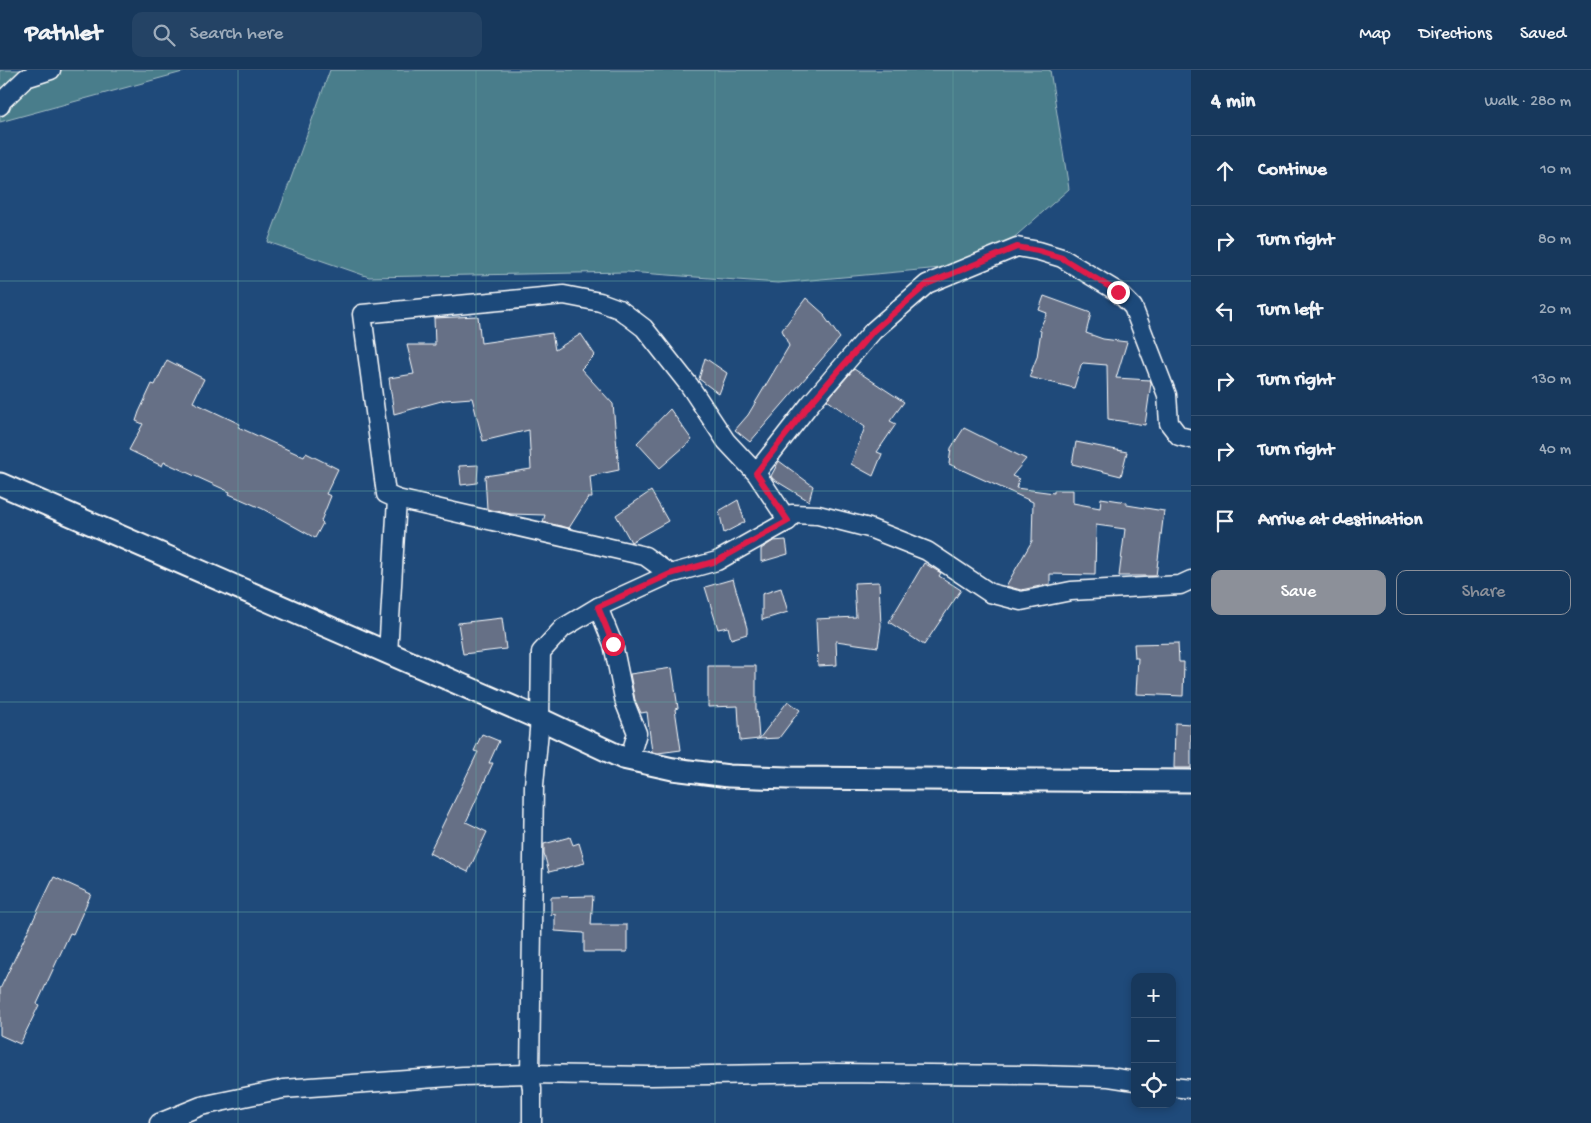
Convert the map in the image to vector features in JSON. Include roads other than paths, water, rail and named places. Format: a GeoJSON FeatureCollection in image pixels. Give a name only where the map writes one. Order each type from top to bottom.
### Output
{"type":"FeatureCollection","features":[{"type":"Feature","properties":{"kind":"street"},"geometry":{"type":"LineString","coordinates":[[0,106],[2,101],[26,78],[51,70]]}},
{"type":"Feature","properties":{"kind":"street"},"geometry":{"type":"LineString","coordinates":[[756,473],[810,404],[873,331],[927,284],[1017,247],[1062,258],[1118,292],[1133,307],[1168,395],[1168,423],[1179,436],[1191,440]]}},
{"type":"Feature","properties":{"kind":"street"},"geometry":{"type":"LineString","coordinates":[[670,574],[645,556],[396,499],[386,494],[362,314],[564,295],[600,302],[619,309],[644,328],[689,386],[726,440],[756,473],[788,521]]}},
{"type":"Feature","properties":{"kind":"street"},"geometry":{"type":"LineString","coordinates":[[0,484],[629,760],[673,769],[729,776],[1191,781]]}},
{"type":"Feature","properties":{"kind":"street"},"geometry":{"type":"LineString","coordinates":[[388,654],[396,499]]}},
{"type":"Feature","properties":{"kind":"street"},"geometry":{"type":"LineString","coordinates":[[532,1123],[534,785],[540,720],[541,652],[563,628],[598,607],[670,574],[717,561],[788,521],[792,514],[818,515],[869,528],[927,551],[990,593],[1021,601],[1071,591],[1180,586],[1191,580]]}},
{"type":"Feature","properties":{"kind":"street"},"geometry":{"type":"LineString","coordinates":[[598,607],[613,644],[625,702],[637,733],[629,760]]}},
{"type":"Feature","properties":{"kind":"street"},"geometry":{"type":"LineString","coordinates":[[159,1123],[201,1106],[284,1089],[464,1076],[531,1082],[642,1076],[837,1073],[1036,1075],[1109,1077],[1131,1080]]}},
{"type":"Feature","properties":{"kind":"street"},"geometry":{"type":"LineString","coordinates":[[1176,1087],[1191,1089]]}}]}
